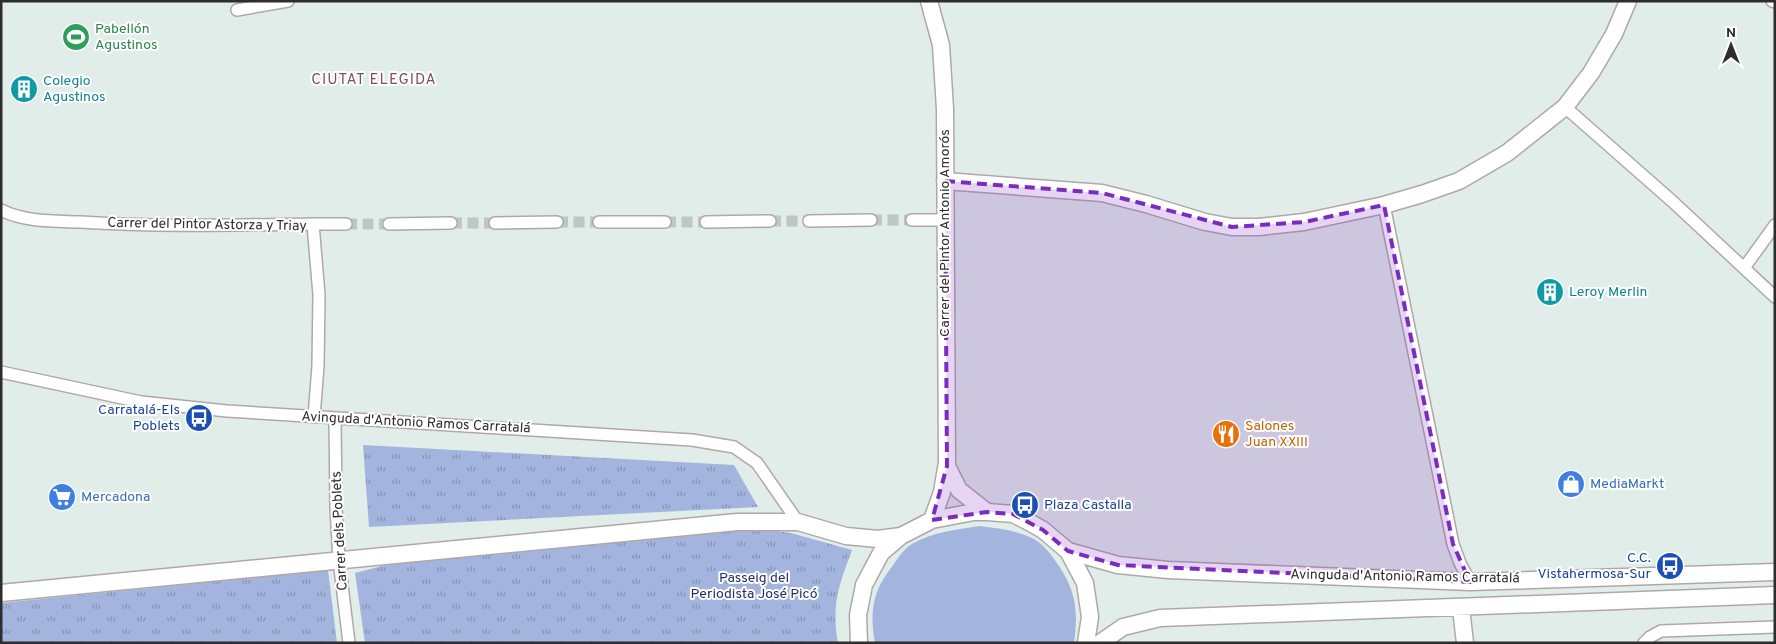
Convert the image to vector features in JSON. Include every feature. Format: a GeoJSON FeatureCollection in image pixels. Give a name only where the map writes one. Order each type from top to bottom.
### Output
{"type":"FeatureCollection","features":[{"type":"Feature","properties":{"kind":"main road","name":"Carrer del Pintor Antonio Amorós"},"geometry":{"type":"LineString","coordinates":[[930,1],[941,45],[945,109],[947,466],[942,492],[932,520]]}},
{"type":"Feature","properties":{"kind":"main road"},"geometry":{"type":"LineString","coordinates":[[945,181],[1102,193],[1205,222],[1232,227],[1259,227],[1304,222],[1384,206],[1459,181],[1507,153],[1565,106],[1591,73],[1610,42],[1628,1]]}},
{"type":"Feature","properties":{"kind":"main road","name":"Carrer del Pintor Antonio Amorós"},"geometry":{"type":"LineString","coordinates":[[947,466],[959,490],[987,512]]}},
{"type":"Feature","properties":{"kind":"main road"},"geometry":{"type":"LineString","coordinates":[[859,643],[858,615],[864,585],[881,553],[901,536],[932,520],[974,512],[987,512],[1013,514],[1044,530],[1068,551],[1085,583],[1090,617],[1086,643]]}},
{"type":"Feature","properties":{"kind":"main road"},"geometry":{"type":"LineString","coordinates":[[1,593],[737,522],[798,522],[846,536],[878,539],[901,536]]}},
{"type":"Feature","properties":{"kind":"main road","name":"Avinguda d'Antonio Ramos Carratalá"},"geometry":{"type":"LineString","coordinates":[[1068,551],[1118,565],[1168,570],[1470,582],[1775,572]]}},
{"type":"Feature","properties":{"kind":"main road","name":"Avinguda d'Antonio Ramos Carratalá"},"geometry":{"type":"LineString","coordinates":[[1100,643],[1123,627],[1160,618],[1775,596]]}},
{"type":"Feature","properties":{"kind":"main road"},"geometry":{"type":"LineString","coordinates":[[1460,608],[1465,643]]}},
{"type":"Feature","properties":{"kind":"street"},"geometry":{"type":"LineString","coordinates":[[237,10],[288,1]]}},
{"type":"Feature","properties":{"kind":"street"},"geometry":{"type":"LineString","coordinates":[[1565,106],[1672,200],[1775,297]]}},
{"type":"Feature","properties":{"kind":"street"},"geometry":{"type":"LineString","coordinates":[[1384,206],[1453,544],[1470,582]]}},
{"type":"Feature","properties":{"kind":"street","name":"Carrer del Pintor Astorza y Triay"},"geometry":{"type":"LineString","coordinates":[[1,210],[8,214],[37,220],[112,224],[313,224],[319,295],[318,366],[314,417]]}},
{"type":"Feature","properties":{"kind":"street"},"geometry":{"type":"LineString","coordinates":[[809,221],[871,220]]}},
{"type":"Feature","properties":{"kind":"street"},"geometry":{"type":"LineString","coordinates":[[912,220],[945,220]]}},
{"type":"Feature","properties":{"kind":"street"},"geometry":{"type":"LineString","coordinates":[[706,222],[770,221]]}},
{"type":"Feature","properties":{"kind":"street"},"geometry":{"type":"LineString","coordinates":[[495,223],[557,222]]}},
{"type":"Feature","properties":{"kind":"street"},"geometry":{"type":"LineString","coordinates":[[599,222],[665,222]]}},
{"type":"Feature","properties":{"kind":"street"},"geometry":{"type":"LineString","coordinates":[[389,224],[451,223]]}},
{"type":"Feature","properties":{"kind":"street"},"geometry":{"type":"LineString","coordinates":[[313,224],[346,224]]}},
{"type":"Feature","properties":{"kind":"street"},"geometry":{"type":"LineString","coordinates":[[1744,268],[1775,225]]}},
{"type":"Feature","properties":{"kind":"street","name":"Avinguda d'Antonio Ramos Carratalá"},"geometry":{"type":"LineString","coordinates":[[1,372],[140,402],[227,411],[692,440],[734,448],[757,463],[798,522]]}},
{"type":"Feature","properties":{"kind":"street","name":"Carrer dels Poblets"},"geometry":{"type":"LineString","coordinates":[[335,419],[336,508],[339,560],[349,643]]}},
{"type":"Feature","properties":{"kind":"street"},"geometry":{"type":"LineString","coordinates":[[1644,643],[1661,631],[1775,627]]}},
{"type":"Feature","properties":{"kind":"highlighted area"},"geometry":{"type":"Polygon","coordinates":[[[945,181],[1102,193],[1232,227],[1304,222],[1384,205],[1453,544],[1470,582],[1118,565],[1068,551],[1043,530],[1013,514],[987,512],[932,520],[947,466],[945,181]]]}},
{"type":"Feature","properties":{"kind":"green space"},"geometry":{"type":"Polygon","coordinates":[[[363,445],[734,465],[758,507],[369,527],[363,445]]]}},
{"type":"Feature","properties":{"kind":"green space"},"geometry":{"type":"Polygon","coordinates":[[[979,526],[1026,535],[1038,542],[1050,553],[1067,579],[1074,598],[1076,619],[1074,643],[875,643],[872,620],[874,601],[881,583],[902,553],[912,544],[928,537],[944,532],[979,526]]]}},
{"type":"Feature","properties":{"kind":"green space","name":"Passeig del Periodista José Picó"},"geometry":{"type":"Polygon","coordinates":[[[761,529],[791,533],[852,550],[843,574],[836,606],[835,617],[838,643],[365,643],[355,573],[394,563],[728,530],[761,529]]]}},
{"type":"Feature","properties":{"kind":"green space"},"geometry":{"type":"Polygon","coordinates":[[[328,570],[337,643],[1,643],[1,603],[328,570]]]}},
{"type":"Feature","properties":{"kind":"tunnel"},"geometry":{"type":"LineString","coordinates":[[871,220],[912,220]]}},
{"type":"Feature","properties":{"kind":"tunnel"},"geometry":{"type":"LineString","coordinates":[[770,221],[809,221]]}},
{"type":"Feature","properties":{"kind":"tunnel"},"geometry":{"type":"LineString","coordinates":[[557,222],[599,222]]}},
{"type":"Feature","properties":{"kind":"tunnel"},"geometry":{"type":"LineString","coordinates":[[665,222],[706,222]]}},
{"type":"Feature","properties":{"kind":"tunnel"},"geometry":{"type":"LineString","coordinates":[[451,223],[495,223]]}},
{"type":"Feature","properties":{"kind":"tunnel"},"geometry":{"type":"LineString","coordinates":[[346,224],[389,224]]}},
{"type":"Feature","properties":{"kind":"place","name":"Pabellón Agustinos"},"geometry":{"type":"Point","coordinates":[76,37]}},
{"type":"Feature","properties":{"kind":"place","name":"Colegio Agustinos"},"geometry":{"type":"Point","coordinates":[24,89]}},
{"type":"Feature","properties":{"kind":"place","name":"Leroy Merlin"},"geometry":{"type":"Point","coordinates":[1550,292]}},
{"type":"Feature","properties":{"kind":"place","name":"Carratalá-Els Poblets"},"geometry":{"type":"Point","coordinates":[199,418]}},
{"type":"Feature","properties":{"kind":"place","name":"Salones Juan XXIII"},"geometry":{"type":"Point","coordinates":[1226,434]}},
{"type":"Feature","properties":{"kind":"place","name":"MediaMarkt"},"geometry":{"type":"Point","coordinates":[1571,484]}},
{"type":"Feature","properties":{"kind":"place","name":"Mercadona"},"geometry":{"type":"Point","coordinates":[62,497]}},
{"type":"Feature","properties":{"kind":"place","name":"Plaza Castalla"},"geometry":{"type":"Point","coordinates":[1025,505]}},
{"type":"Feature","properties":{"kind":"place","name":"C.C. Vistahermosa-Sur"},"geometry":{"type":"Point","coordinates":[1670,566]}},
{"type":"Feature","properties":{"kind":"district","name":"CIUTAT ELEGIDA"},"geometry":{"type":"Point","coordinates":[374,80]}}]}
